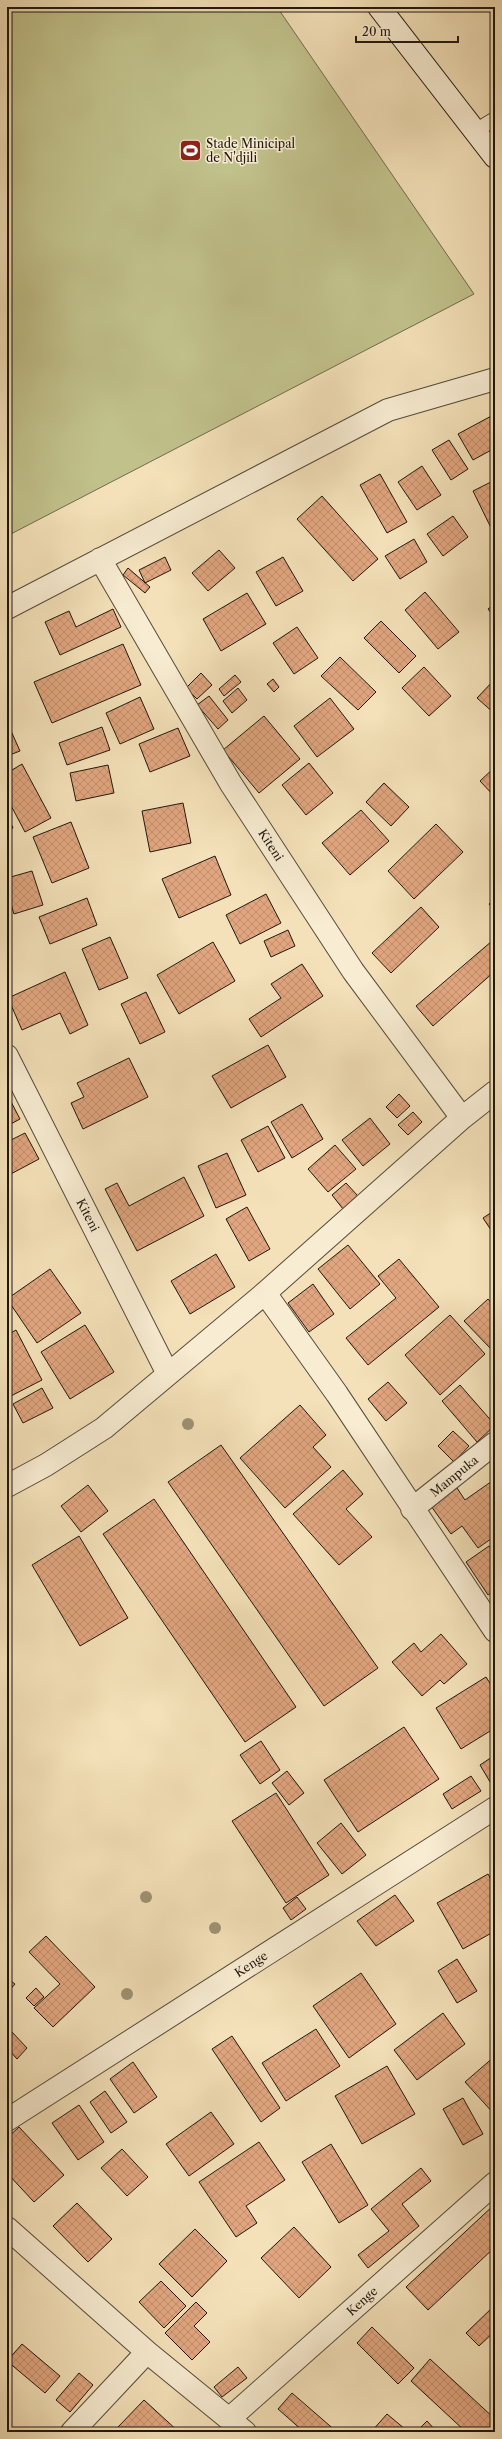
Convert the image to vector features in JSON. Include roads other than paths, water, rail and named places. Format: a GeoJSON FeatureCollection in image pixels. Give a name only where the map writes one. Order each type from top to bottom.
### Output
{"type":"FeatureCollection","features":[{"type":"Feature","properties":{"kind":"street"},"geometry":{"type":"LineString","coordinates":[[379,7],[495,157]]}},
{"type":"Feature","properties":{"kind":"street"},"geometry":{"type":"LineString","coordinates":[[7,608],[388,410],[495,379]]}},
{"type":"Feature","properties":{"kind":"street","name":"Kiteni"},"geometry":{"type":"LineString","coordinates":[[100,559],[231,784],[353,971],[462,1118]]}},
{"type":"Feature","properties":{"kind":"street","name":"Kiteni"},"geometry":{"type":"LineString","coordinates":[[7,1056],[168,1374]]}},
{"type":"Feature","properties":{"kind":"street"},"geometry":{"type":"LineString","coordinates":[[7,1486],[46,1465],[104,1428],[265,1293],[462,1118],[495,1092]]}},
{"type":"Feature","properties":{"kind":"street"},"geometry":{"type":"LineString","coordinates":[[265,1293],[337,1394],[412,1509],[495,1631]]}},
{"type":"Feature","properties":{"kind":"street","name":"Mampuka"},"geometry":{"type":"LineString","coordinates":[[412,1509],[495,1443]]}},
{"type":"Feature","properties":{"kind":"street","name":"Kenge"},"geometry":{"type":"LineString","coordinates":[[7,2120],[495,1808]]}},
{"type":"Feature","properties":{"kind":"street","name":"Kenge"},"geometry":{"type":"LineString","coordinates":[[237,2426],[495,2183]]}},
{"type":"Feature","properties":{"kind":"street"},"geometry":{"type":"LineString","coordinates":[[7,2228],[147,2352],[237,2426]]}},
{"type":"Feature","properties":{"kind":"street"},"geometry":{"type":"LineString","coordinates":[[72,2432],[147,2352]]}},
{"type":"Feature","properties":{"kind":"lane"},"geometry":{"type":"LineString","coordinates":[[475,132],[495,119]]}},
{"type":"Feature","properties":{"kind":"place","name":"Stade Minicipal de N'djili"},"geometry":{"type":"Point","coordinates":[191,150]}}]}
